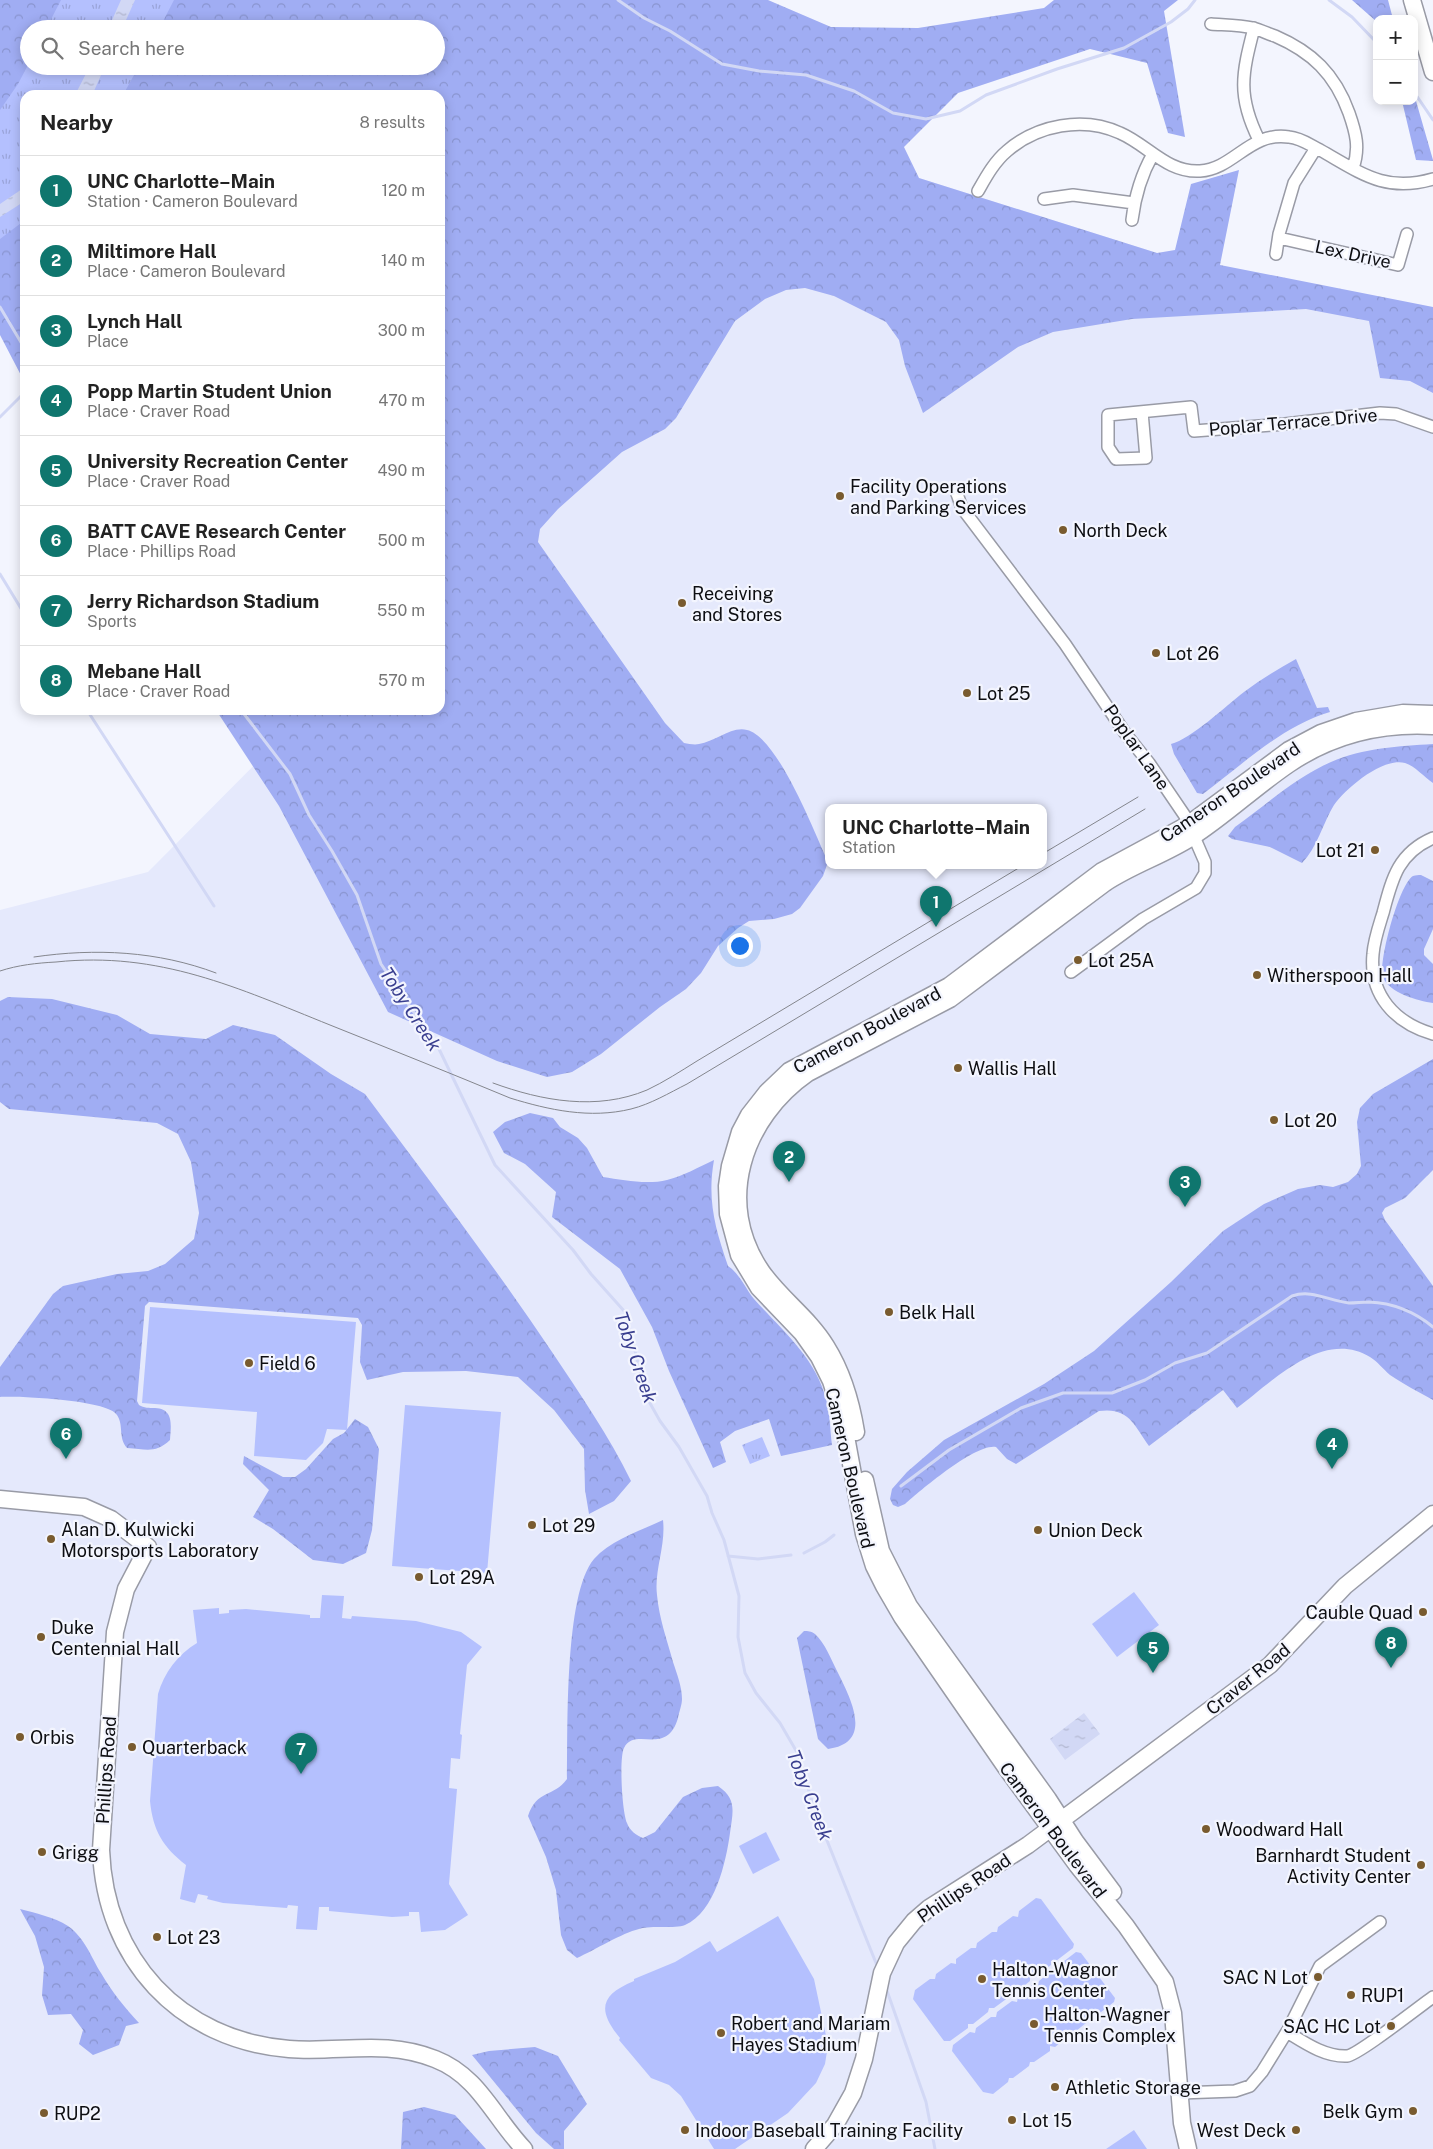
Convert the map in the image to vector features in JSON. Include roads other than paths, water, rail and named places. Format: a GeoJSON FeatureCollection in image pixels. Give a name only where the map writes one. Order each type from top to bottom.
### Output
{"type":"FeatureCollection","features":[{"type":"Feature","properties":{"kind":"street"},"geometry":{"type":"LineString","coordinates":[[1412,0],[1433,72]]}},
{"type":"Feature","properties":{"kind":"street"},"geometry":{"type":"LineString","coordinates":[[1212,24],[1254,28],[1293,44],[1309,54],[1335,83],[1344,99],[1358,144],[1357,156],[1352,168]]}},
{"type":"Feature","properties":{"kind":"street"},"geometry":{"type":"LineString","coordinates":[[1254,28],[1244,69],[1243,102],[1258,140]]}},
{"type":"Feature","properties":{"kind":"street"},"geometry":{"type":"LineString","coordinates":[[978,191],[985,177],[1007,151],[1028,137],[1064,125],[1082,124],[1121,133],[1166,164],[1178,169],[1209,170],[1224,163],[1258,140],[1289,136],[1304,141],[1373,179],[1386,183],[1399,184],[1433,179]]}},
{"type":"Feature","properties":{"kind":"street"},"geometry":{"type":"LineString","coordinates":[[1276,254],[1278,238],[1294,184],[1316,148]]}},
{"type":"Feature","properties":{"kind":"street"},"geometry":{"type":"LineString","coordinates":[[1132,220],[1134,203],[1144,170],[1153,154]]}},
{"type":"Feature","properties":{"kind":"street"},"geometry":{"type":"LineString","coordinates":[[1044,199],[1072,195],[1134,203]]}},
{"type":"Feature","properties":{"kind":"street","name":"Lex Drive"},"geometry":{"type":"LineString","coordinates":[[1278,238],[1398,265],[1407,234]]}},
{"type":"Feature","properties":{"kind":"street","name":"Poplar Terrace Drive"},"geometry":{"type":"LineString","coordinates":[[1142,412],[1146,458],[1116,459],[1108,447],[1108,415],[1190,407],[1194,431],[1285,424],[1380,413],[1396,414],[1433,427]]}},
{"type":"Feature","properties":{"kind":"street","name":"Poplar Lane"},"geometry":{"type":"LineString","coordinates":[[956,491],[962,508],[1083,669],[1125,733],[1154,769],[1191,830],[1206,868],[1200,884],[1191,892],[1138,922],[1071,972]]}},
{"type":"Feature","properties":{"kind":"street","name":"Cameron Boulevard"},"geometry":{"type":"LineString","coordinates":[[1191,830],[1279,756],[1308,739],[1368,718],[1403,713],[1433,714]]}},
{"type":"Feature","properties":{"kind":"street","name":"Cameron Boulevard"},"geometry":{"type":"LineString","coordinates":[[1188,2149],[1182,2123],[1182,2007],[1174,1976],[1128,1911],[1084,1854],[1056,1824],[902,1593],[878,1542],[852,1409],[840,1372],[825,1345],[812,1327],[776,1290],[760,1270],[748,1246],[740,1218],[738,1189],[746,1149],[759,1123],[786,1089],[808,1074],[933,1002],[962,990],[998,956],[1114,877],[1191,830],[1288,764],[1343,737],[1376,728],[1410,725],[1433,726]]}},
{"type":"Feature","properties":{"kind":"street"},"geometry":{"type":"LineString","coordinates":[[1433,838],[1412,850],[1395,872],[1375,942],[1372,962],[1376,985],[1388,1008],[1404,1022],[1433,1034]]}},
{"type":"Feature","properties":{"kind":"street","name":"Phillips Road"},"geometry":{"type":"LineString","coordinates":[[0,1499],[69,1504],[93,1510],[121,1526],[148,1547],[128,1584],[117,1623],[101,1850],[104,1888],[113,1918],[126,1949],[142,1972],[161,1994],[188,2015],[214,2030],[243,2042],[276,2048],[306,2050],[390,2048],[419,2054],[449,2065],[463,2074],[480,2091],[524,2149]]}},
{"type":"Feature","properties":{"kind":"street","name":"Craver Road"},"geometry":{"type":"LineString","coordinates":[[1056,1824],[1270,1665],[1345,1586],[1433,1514]]}},
{"type":"Feature","properties":{"kind":"street","name":"Phillips Road"},"geometry":{"type":"LineString","coordinates":[[814,2149],[835,2125],[853,2093],[862,2068],[882,1973],[901,1936],[929,1908],[1009,1858],[1056,1824]]}},
{"type":"Feature","properties":{"kind":"street"},"geometry":{"type":"LineString","coordinates":[[1183,2092],[1245,2089],[1262,2072],[1287,2032],[1320,1966],[1380,1922]]}},
{"type":"Feature","properties":{"kind":"street"},"geometry":{"type":"LineString","coordinates":[[1287,2032],[1320,2050],[1339,2055],[1351,2055],[1433,1997]]}},
{"type":"Feature","properties":{"kind":"street","name":"Cameron Boulevard"},"geometry":{"type":"LineString","coordinates":[[1183,2092],[1198,2149]]}},
{"type":"Feature","properties":{"kind":"water"},"geometry":{"type":"Polygon","coordinates":[[[121,0],[135,0],[126,20],[112,20],[121,0]]]}},
{"type":"Feature","properties":{"kind":"water"},"geometry":{"type":"Polygon","coordinates":[[[85,75],[101,75],[94,90],[78,90],[85,75]]]}},
{"type":"Feature","properties":{"kind":"water"},"geometry":{"type":"Polygon","coordinates":[[[20,190],[20,204],[0,217],[0,204],[20,190]]]}},
{"type":"Feature","properties":{"kind":"water"},"geometry":{"type":"Polygon","coordinates":[[[1084,1713],[1100,1734],[1065,1760],[1050,1739],[1084,1713]]]}},
{"type":"Feature","properties":{"kind":"waterway"},"geometry":{"type":"LineString","coordinates":[[618,0],[644,18],[670,31],[722,64],[759,71],[806,75],[854,91],[893,113],[926,119],[960,111],[986,95],[1057,69],[1124,48],[1171,22],[1188,9],[1195,0]]}},
{"type":"Feature","properties":{"kind":"waterway"},"geometry":{"type":"LineString","coordinates":[[1329,0],[1352,17],[1373,39]]}},
{"type":"Feature","properties":{"kind":"waterway"},"geometry":{"type":"LineString","coordinates":[[1418,98],[1433,120]]}},
{"type":"Feature","properties":{"kind":"waterway","name":"Toby Creek"},"geometry":{"type":"LineString","coordinates":[[0,307],[20,341]]}},
{"type":"Feature","properties":{"kind":"waterway"},"geometry":{"type":"LineString","coordinates":[[0,417],[20,397]]}},
{"type":"Feature","properties":{"kind":"waterway"},"geometry":{"type":"LineString","coordinates":[[0,574],[20,607]]}},
{"type":"Feature","properties":{"kind":"waterway"},"geometry":{"type":"LineString","coordinates":[[90,715],[214,906]]}},
{"type":"Feature","properties":{"kind":"waterway","name":"Toby Creek"},"geometry":{"type":"LineString","coordinates":[[245,715],[290,774],[309,815],[357,895],[381,964],[439,1049],[495,1165],[573,1250],[591,1274],[625,1312],[647,1398],[660,1421],[679,1447],[707,1496],[724,1540],[739,1596],[738,1637],[745,1673],[756,1693],[780,1723],[798,1754],[811,1798],[878,1968]]}},
{"type":"Feature","properties":{"kind":"waterway"},"geometry":{"type":"LineString","coordinates":[[901,1486],[949,1450],[1021,1408],[1063,1393],[1112,1393],[1145,1380],[1175,1363],[1207,1353],[1292,1296],[1307,1294],[1349,1303],[1369,1302],[1386,1304],[1411,1313],[1433,1327]]}},
{"type":"Feature","properties":{"kind":"waterway"},"geometry":{"type":"LineString","coordinates":[[804,1553],[834,1535]]}},
{"type":"Feature","properties":{"kind":"waterway"},"geometry":{"type":"LineString","coordinates":[[728,1556],[758,1559],[791,1555]]}},
{"type":"Feature","properties":{"kind":"waterway","name":"Toby Creek"},"geometry":{"type":"LineString","coordinates":[[885,1985],[926,2102],[935,2149]]}},
{"type":"Feature","properties":{"kind":"tram line"},"geometry":{"type":"LineString","coordinates":[[1047,851],[1138,797]]}},
{"type":"Feature","properties":{"kind":"tram line"},"geometry":{"type":"LineString","coordinates":[[1047,868],[1145,809]]}},
{"type":"Feature","properties":{"kind":"tram line"},"geometry":{"type":"LineString","coordinates":[[493,1083],[550,1099],[589,1102],[609,1100],[647,1090],[1017,869]]}},
{"type":"Feature","properties":{"kind":"tram line"},"geometry":{"type":"LineString","coordinates":[[0,971],[49,962],[94,960],[164,967],[197,975],[263,998],[510,1098],[570,1112],[616,1112],[646,1104],[687,1084],[1045,869]]}},
{"type":"Feature","properties":{"kind":"tram line"},"geometry":{"type":"LineString","coordinates":[[34,957],[57,954],[126,953],[172,960],[216,973]]}},
{"type":"Feature","properties":{"kind":"place","name":"Facility Operations and Parking Services"},"geometry":{"type":"Point","coordinates":[840,496]}},
{"type":"Feature","properties":{"kind":"place","name":"North Deck"},"geometry":{"type":"Point","coordinates":[1063,530]}},
{"type":"Feature","properties":{"kind":"place","name":"Receiving and Stores"},"geometry":{"type":"Point","coordinates":[682,603]}},
{"type":"Feature","properties":{"kind":"place","name":"Lot 26"},"geometry":{"type":"Point","coordinates":[1156,653]}},
{"type":"Feature","properties":{"kind":"place","name":"Lot 25"},"geometry":{"type":"Point","coordinates":[967,693]}},
{"type":"Feature","properties":{"kind":"place","name":"Lot 21"},"geometry":{"type":"Point","coordinates":[1375,850]}},
{"type":"Feature","properties":{"kind":"place","name":"UNC Charlotte–Main"},"geometry":{"type":"Point","coordinates":[936,927]}},
{"type":"Feature","properties":{"kind":"place","name":"Lot 25A"},"geometry":{"type":"Point","coordinates":[1078,960]}},
{"type":"Feature","properties":{"kind":"place","name":"Witherspoon Hall"},"geometry":{"type":"Point","coordinates":[1257,975]}},
{"type":"Feature","properties":{"kind":"place","name":"Wallis Hall"},"geometry":{"type":"Point","coordinates":[958,1068]}},
{"type":"Feature","properties":{"kind":"place","name":"Lot 20"},"geometry":{"type":"Point","coordinates":[1274,1120]}},
{"type":"Feature","properties":{"kind":"place","name":"Miltimore Hall"},"geometry":{"type":"Point","coordinates":[789,1182]}},
{"type":"Feature","properties":{"kind":"place","name":"Lynch Hall"},"geometry":{"type":"Point","coordinates":[1185,1207]}},
{"type":"Feature","properties":{"kind":"place","name":"Belk Hall"},"geometry":{"type":"Point","coordinates":[889,1312]}},
{"type":"Feature","properties":{"kind":"place","name":"Field 6"},"geometry":{"type":"Point","coordinates":[249,1363]}},
{"type":"Feature","properties":{"kind":"place","name":"BATT CAVE Research Center"},"geometry":{"type":"Point","coordinates":[66,1459]}},
{"type":"Feature","properties":{"kind":"place","name":"Popp Martin Student Union"},"geometry":{"type":"Point","coordinates":[1332,1469]}},
{"type":"Feature","properties":{"kind":"place","name":"Lot 29"},"geometry":{"type":"Point","coordinates":[532,1525]}},
{"type":"Feature","properties":{"kind":"place","name":"Union Deck"},"geometry":{"type":"Point","coordinates":[1038,1530]}},
{"type":"Feature","properties":{"kind":"place","name":"Alan D. Kulwicki Motorsports Laboratory"},"geometry":{"type":"Point","coordinates":[51,1539]}},
{"type":"Feature","properties":{"kind":"place","name":"Lot 29A"},"geometry":{"type":"Point","coordinates":[419,1577]}},
{"type":"Feature","properties":{"kind":"place","name":"Cauble Quad"},"geometry":{"type":"Point","coordinates":[1423,1612]}},
{"type":"Feature","properties":{"kind":"place","name":"Duke Centennial Hall"},"geometry":{"type":"Point","coordinates":[41,1637]}},
{"type":"Feature","properties":{"kind":"place","name":"Mebane Hall"},"geometry":{"type":"Point","coordinates":[1391,1668]}},
{"type":"Feature","properties":{"kind":"place","name":"University Recreation Center"},"geometry":{"type":"Point","coordinates":[1153,1673]}},
{"type":"Feature","properties":{"kind":"place","name":"Orbis"},"geometry":{"type":"Point","coordinates":[20,1737]}},
{"type":"Feature","properties":{"kind":"place","name":"Quarterback"},"geometry":{"type":"Point","coordinates":[132,1747]}},
{"type":"Feature","properties":{"kind":"place","name":"Jerry Richardson Stadium"},"geometry":{"type":"Point","coordinates":[301,1774]}},
{"type":"Feature","properties":{"kind":"place","name":"Woodward Hall"},"geometry":{"type":"Point","coordinates":[1206,1829]}},
{"type":"Feature","properties":{"kind":"place","name":"Grigg"},"geometry":{"type":"Point","coordinates":[42,1852]}},
{"type":"Feature","properties":{"kind":"place","name":"Barnhardt Student Activity Center"},"geometry":{"type":"Point","coordinates":[1421,1865]}},
{"type":"Feature","properties":{"kind":"place","name":"Lot 23"},"geometry":{"type":"Point","coordinates":[157,1937]}},
{"type":"Feature","properties":{"kind":"place","name":"SAC N Lot"},"geometry":{"type":"Point","coordinates":[1318,1977]}},
{"type":"Feature","properties":{"kind":"place","name":"Halton-Wagnor Tennis Center"},"geometry":{"type":"Point","coordinates":[982,1979]}},
{"type":"Feature","properties":{"kind":"place","name":"RUP1"},"geometry":{"type":"Point","coordinates":[1351,1995]}},
{"type":"Feature","properties":{"kind":"place","name":"Halton-Wagner Tennis Complex"},"geometry":{"type":"Point","coordinates":[1034,2024]}},
{"type":"Feature","properties":{"kind":"place","name":"SAC HC Lot"},"geometry":{"type":"Point","coordinates":[1391,2026]}},
{"type":"Feature","properties":{"kind":"place","name":"Robert and Mariam Hayes Stadium"},"geometry":{"type":"Point","coordinates":[721,2033]}},
{"type":"Feature","properties":{"kind":"place","name":"Athletic Storage"},"geometry":{"type":"Point","coordinates":[1055,2087]}},
{"type":"Feature","properties":{"kind":"place","name":"Belk Gym"},"geometry":{"type":"Point","coordinates":[1413,2111]}},
{"type":"Feature","properties":{"kind":"place","name":"RUP2"},"geometry":{"type":"Point","coordinates":[44,2113]}},
{"type":"Feature","properties":{"kind":"place","name":"Lot 15"},"geometry":{"type":"Point","coordinates":[1012,2120]}},
{"type":"Feature","properties":{"kind":"place","name":"Indoor Baseball Training Facility"},"geometry":{"type":"Point","coordinates":[685,2130]}},
{"type":"Feature","properties":{"kind":"place","name":"West Deck"},"geometry":{"type":"Point","coordinates":[1296,2130]}}]}
